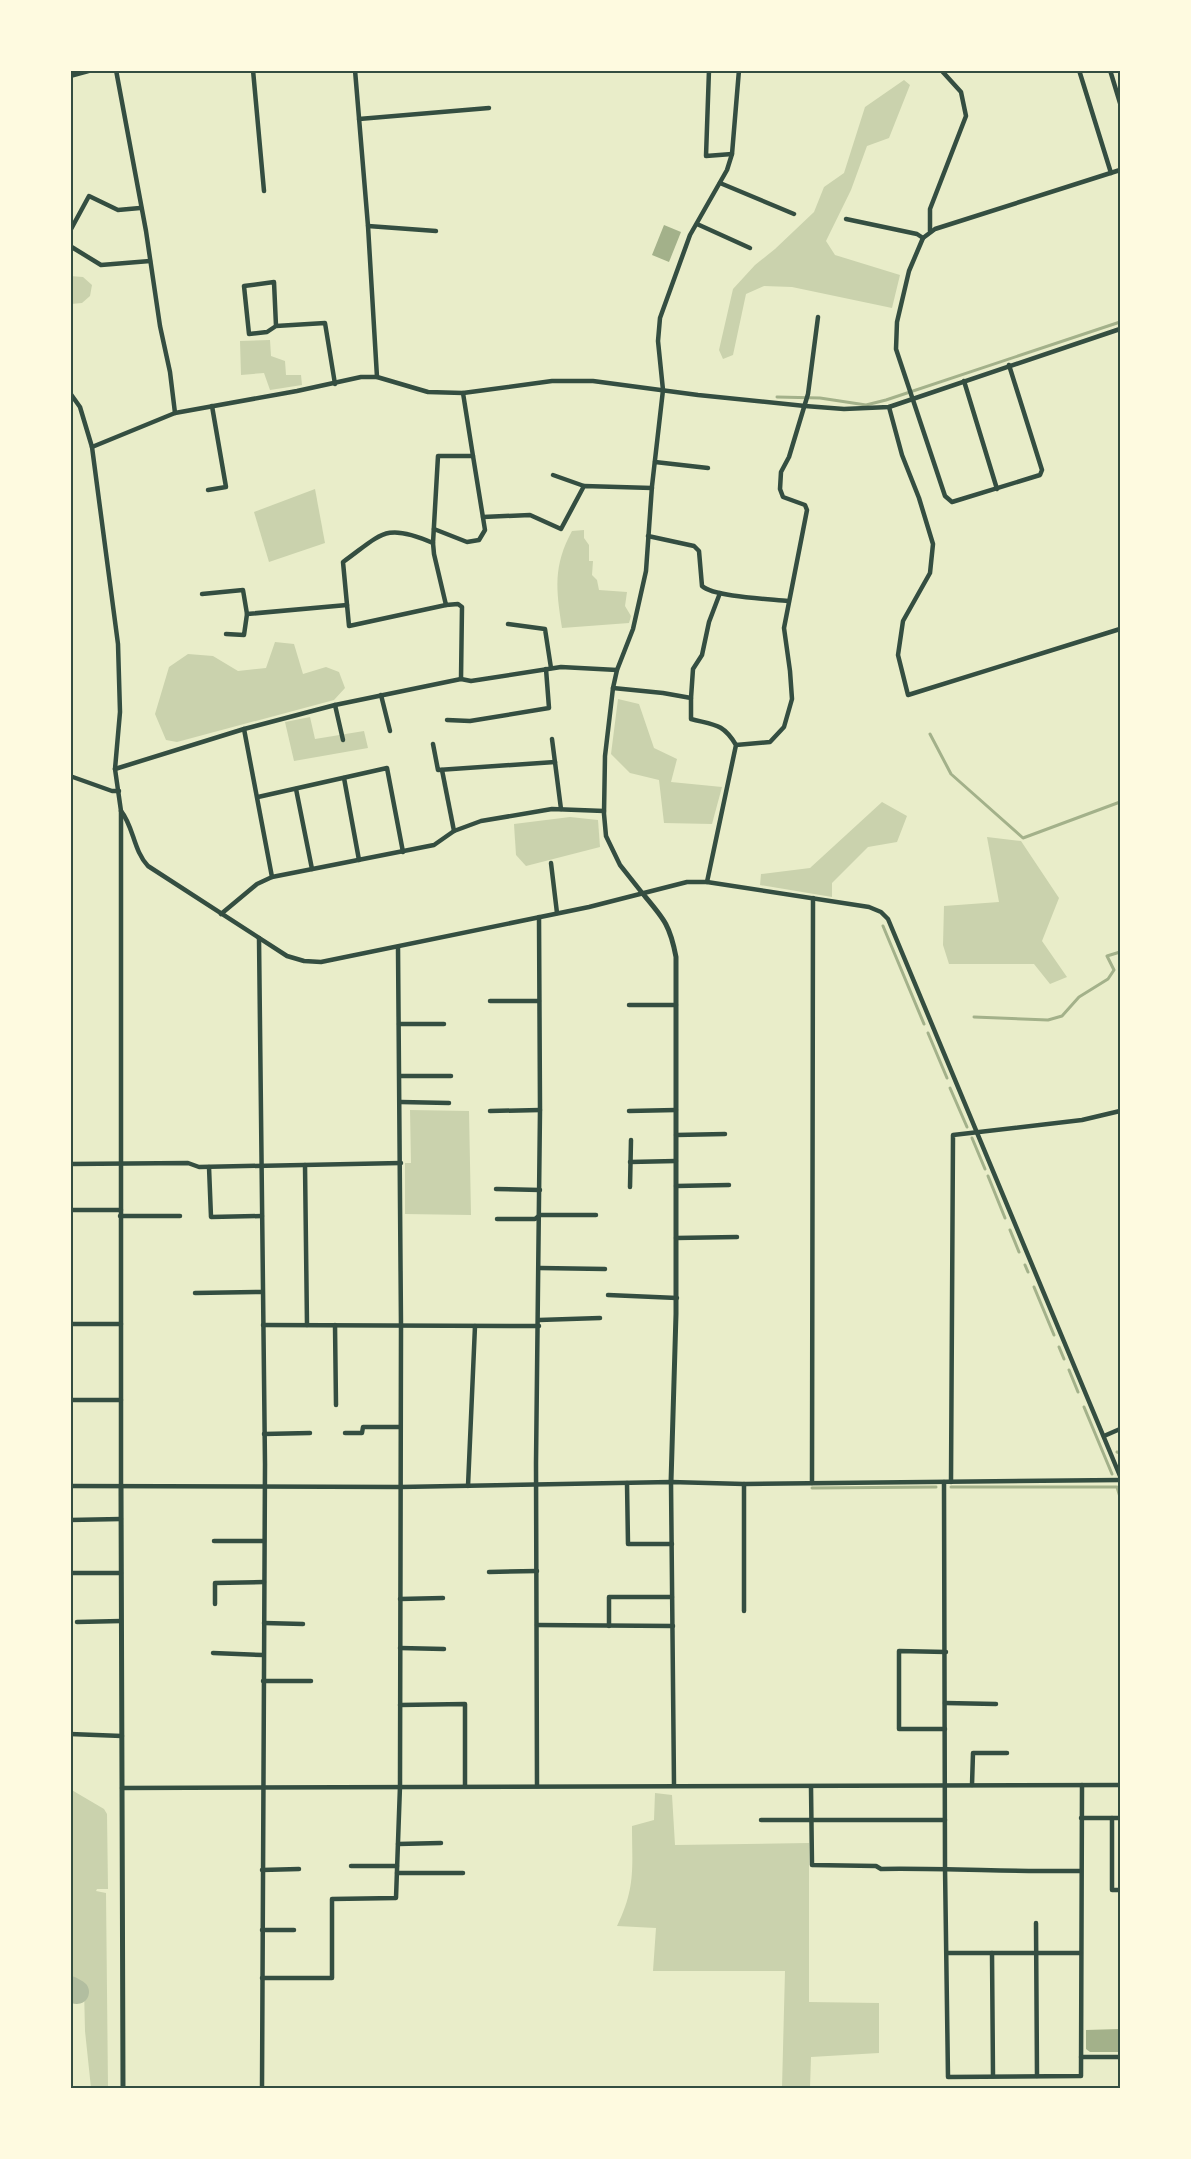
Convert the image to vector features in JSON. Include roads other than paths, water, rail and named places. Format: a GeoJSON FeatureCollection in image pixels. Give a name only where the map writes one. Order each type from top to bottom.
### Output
{"type":"FeatureCollection","features":[{"type":"Feature","properties":{"kind":"street"},"geometry":{"type":"LineString","coordinates":[[70,76],[92,70]]}},
{"type":"Feature","properties":{"kind":"street"},"geometry":{"type":"LineString","coordinates":[[116,70],[170,372],[175,413]]}},
{"type":"Feature","properties":{"kind":"street"},"geometry":{"type":"LineString","coordinates":[[253,70],[264,191]]}},
{"type":"Feature","properties":{"kind":"street"},"geometry":{"type":"LineString","coordinates":[[355,70],[368,226],[377,377]]}},
{"type":"Feature","properties":{"kind":"street"},"geometry":{"type":"LineString","coordinates":[[709,70],[706,156],[732,154]]}},
{"type":"Feature","properties":{"kind":"street"},"geometry":{"type":"LineString","coordinates":[[674,1785],[671,1482],[676,1298],[676,957],[672,934],[662,916],[620,865],[606,836],[605,756],[613,688],[617,670],[633,628],[646,571],[663,390],[658,341],[660,318],[690,236],[727,170],[732,154],[739,70]]}},
{"type":"Feature","properties":{"kind":"street"},"geometry":{"type":"LineString","coordinates":[[930,231],[930,209],[966,116],[961,92],[942,70]]}},
{"type":"Feature","properties":{"kind":"street"},"geometry":{"type":"LineString","coordinates":[[1079,70],[1111,173]]}},
{"type":"Feature","properties":{"kind":"street"},"geometry":{"type":"LineString","coordinates":[[1110,70],[1120,103]]}},
{"type":"Feature","properties":{"kind":"street"},"geometry":{"type":"LineString","coordinates":[[359,118],[489,108]]}},
{"type":"Feature","properties":{"kind":"street"},"geometry":{"type":"LineString","coordinates":[[1009,365],[1042,470],[1040,475],[952,502],[945,496],[896,349],[897,322],[909,271],[922,237],[930,231],[1120,170]]}},
{"type":"Feature","properties":{"kind":"street"},"geometry":{"type":"LineString","coordinates":[[720,183],[794,214]]}},
{"type":"Feature","properties":{"kind":"street"},"geometry":{"type":"LineString","coordinates":[[70,231],[89,196],[118,210],[140,208]]}},
{"type":"Feature","properties":{"kind":"street"},"geometry":{"type":"LineString","coordinates":[[846,219],[922,237]]}},
{"type":"Feature","properties":{"kind":"street"},"geometry":{"type":"LineString","coordinates":[[697,224],[750,248]]}},
{"type":"Feature","properties":{"kind":"street"},"geometry":{"type":"LineString","coordinates":[[368,226],[436,231]]}},
{"type":"Feature","properties":{"kind":"street"},"geometry":{"type":"LineString","coordinates":[[70,246],[101,265],[150,261]]}},
{"type":"Feature","properties":{"kind":"street"},"geometry":{"type":"LineString","coordinates":[[276,326],[274,282],[244,286],[249,334],[267,332],[276,326],[325,323],[335,384]]}},
{"type":"Feature","properties":{"kind":"street"},"geometry":{"type":"LineString","coordinates":[[736,745],[770,742],[784,727],[792,699],[784,628],[807,510],[805,505],[783,497],[779,482],[808,394],[818,317]]}},
{"type":"Feature","properties":{"kind":"street"},"geometry":{"type":"LineString","coordinates":[[92,447],[175,413],[335,384],[361,377],[377,377],[428,392],[463,393],[552,381],[583,381],[805,406],[853,409],[889,407],[1120,329]]}},
{"type":"Feature","properties":{"kind":"street"},"geometry":{"type":"LineString","coordinates":[[964,381],[998,489]]}},
{"type":"Feature","properties":{"kind":"street"},"geometry":{"type":"LineString","coordinates":[[70,393],[80,407],[92,447],[118,645],[120,712],[115,769],[121,811],[123,2088]]}},
{"type":"Feature","properties":{"kind":"street"},"geometry":{"type":"LineString","coordinates":[[434,530],[466,542],[479,540],[485,530],[463,393]]}},
{"type":"Feature","properties":{"kind":"street"},"geometry":{"type":"LineString","coordinates":[[208,490],[226,487],[212,406]]}},
{"type":"Feature","properties":{"kind":"street"},"geometry":{"type":"LineString","coordinates":[[889,407],[902,455],[919,498],[933,544],[930,573],[903,621],[898,655],[908,695],[1120,629]]}},
{"type":"Feature","properties":{"kind":"street"},"geometry":{"type":"LineString","coordinates":[[446,605],[433,543],[438,456],[473,456]]}},
{"type":"Feature","properties":{"kind":"street"},"geometry":{"type":"LineString","coordinates":[[655,462],[708,468]]}},
{"type":"Feature","properties":{"kind":"street"},"geometry":{"type":"LineString","coordinates":[[553,475],[585,486],[652,488]]}},
{"type":"Feature","properties":{"kind":"street"},"geometry":{"type":"LineString","coordinates":[[483,517],[530,515],[561,529],[585,486]]}},
{"type":"Feature","properties":{"kind":"street"},"geometry":{"type":"LineString","coordinates":[[433,543],[408,532],[384,532],[343,562],[349,626],[458,604],[462,607],[461,679]]}},
{"type":"Feature","properties":{"kind":"street"},"geometry":{"type":"LineString","coordinates":[[648,536],[694,546],[699,551],[702,586],[706,590],[788,601]]}},
{"type":"Feature","properties":{"kind":"street"},"geometry":{"type":"LineString","coordinates":[[202,594],[243,590],[247,614],[244,635],[226,634]]}},
{"type":"Feature","properties":{"kind":"street"},"geometry":{"type":"LineString","coordinates":[[707,882],[736,745],[728,731],[717,725],[691,719],[691,698],[693,669],[702,655],[709,622],[720,593]]}},
{"type":"Feature","properties":{"kind":"street"},"geometry":{"type":"LineString","coordinates":[[247,614],[346,605]]}},
{"type":"Feature","properties":{"kind":"street"},"geometry":{"type":"LineString","coordinates":[[447,720],[470,721],[549,708],[545,629],[508,624]]}},
{"type":"Feature","properties":{"kind":"street"},"geometry":{"type":"LineString","coordinates":[[115,769],[244,729],[336,705],[461,679],[471,681],[561,667],[617,670]]}},
{"type":"Feature","properties":{"kind":"street"},"geometry":{"type":"LineString","coordinates":[[613,688],[691,698]]}},
{"type":"Feature","properties":{"kind":"street"},"geometry":{"type":"LineString","coordinates":[[381,695],[390,731]]}},
{"type":"Feature","properties":{"kind":"street"},"geometry":{"type":"LineString","coordinates":[[336,705],[342,740]]}},
{"type":"Feature","properties":{"kind":"street"},"geometry":{"type":"LineString","coordinates":[[244,729],[272,877]]}},
{"type":"Feature","properties":{"kind":"street"},"geometry":{"type":"LineString","coordinates":[[552,739],[561,809]]}},
{"type":"Feature","properties":{"kind":"street"},"geometry":{"type":"LineString","coordinates":[[433,744],[438,770],[555,762]]}},
{"type":"Feature","properties":{"kind":"street"},"geometry":{"type":"LineString","coordinates":[[258,797],[387,768],[402,852]]}},
{"type":"Feature","properties":{"kind":"street"},"geometry":{"type":"LineString","coordinates":[[442,770],[454,831]]}},
{"type":"Feature","properties":{"kind":"street"},"geometry":{"type":"LineString","coordinates":[[70,776],[112,791],[119,791]]}},
{"type":"Feature","properties":{"kind":"street"},"geometry":{"type":"LineString","coordinates":[[344,778],[359,861]]}},
{"type":"Feature","properties":{"kind":"street"},"geometry":{"type":"LineString","coordinates":[[296,789],[312,869]]}},
{"type":"Feature","properties":{"kind":"street"},"geometry":{"type":"LineString","coordinates":[[221,914],[257,884],[272,877],[434,845],[454,831],[481,821],[561,809],[604,811]]}},
{"type":"Feature","properties":{"kind":"street"},"geometry":{"type":"LineString","coordinates":[[70,1486],[400,1487],[671,1482],[744,1484],[951,1482],[1120,1478],[888,919],[881,912],[869,907],[813,898],[707,882],[687,882],[538,918],[339,960],[304,961],[287,956],[148,866],[140,858],[128,819],[121,811]]}},
{"type":"Feature","properties":{"kind":"street"},"geometry":{"type":"LineString","coordinates":[[551,863],[558,913]]}},
{"type":"Feature","properties":{"kind":"street"},"geometry":{"type":"LineString","coordinates":[[813,898],[813,1483]]}},
{"type":"Feature","properties":{"kind":"street"},"geometry":{"type":"LineString","coordinates":[[537,1786],[540,1268],[538,918]]}},
{"type":"Feature","properties":{"kind":"street"},"geometry":{"type":"LineString","coordinates":[[259,938],[264,1434],[262,2088]]}},
{"type":"Feature","properties":{"kind":"street"},"geometry":{"type":"LineString","coordinates":[[262,1978],[332,1978],[332,1899],[396,1898],[400,1786],[401,1326],[398,947]]}},
{"type":"Feature","properties":{"kind":"street"},"geometry":{"type":"LineString","coordinates":[[490,1001],[539,1002]]}},
{"type":"Feature","properties":{"kind":"street"},"geometry":{"type":"LineString","coordinates":[[629,1005],[676,1005]]}},
{"type":"Feature","properties":{"kind":"street"},"geometry":{"type":"LineString","coordinates":[[399,1024],[444,1024]]}},
{"type":"Feature","properties":{"kind":"street"},"geometry":{"type":"LineString","coordinates":[[400,1076],[451,1076]]}},
{"type":"Feature","properties":{"kind":"street"},"geometry":{"type":"LineString","coordinates":[[401,1102],[449,1102]]}},
{"type":"Feature","properties":{"kind":"street"},"geometry":{"type":"LineString","coordinates":[[490,1111],[540,1110]]}},
{"type":"Feature","properties":{"kind":"street"},"geometry":{"type":"LineString","coordinates":[[628,1112],[676,1110]]}},
{"type":"Feature","properties":{"kind":"street"},"geometry":{"type":"LineString","coordinates":[[951,1482],[953,1135],[1082,1120],[1120,1111]]}},
{"type":"Feature","properties":{"kind":"street"},"geometry":{"type":"LineString","coordinates":[[676,1135],[725,1134]]}},
{"type":"Feature","properties":{"kind":"street"},"geometry":{"type":"LineString","coordinates":[[630,1187],[631,1140]]}},
{"type":"Feature","properties":{"kind":"street"},"geometry":{"type":"LineString","coordinates":[[630,1161],[676,1161]]}},
{"type":"Feature","properties":{"kind":"street"},"geometry":{"type":"LineString","coordinates":[[70,1164],[188,1162],[199,1167],[209,1167],[401,1163]]}},
{"type":"Feature","properties":{"kind":"street"},"geometry":{"type":"LineString","coordinates":[[305,1165],[307,1325]]}},
{"type":"Feature","properties":{"kind":"street"},"geometry":{"type":"LineString","coordinates":[[209,1167],[211,1217],[262,1216]]}},
{"type":"Feature","properties":{"kind":"street"},"geometry":{"type":"LineString","coordinates":[[676,1186],[729,1185]]}},
{"type":"Feature","properties":{"kind":"street"},"geometry":{"type":"LineString","coordinates":[[496,1190],[540,1190]]}},
{"type":"Feature","properties":{"kind":"street"},"geometry":{"type":"LineString","coordinates":[[70,1210],[121,1210]]}},
{"type":"Feature","properties":{"kind":"street"},"geometry":{"type":"LineString","coordinates":[[497,1219],[535,1219],[540,1215],[596,1215]]}},
{"type":"Feature","properties":{"kind":"street"},"geometry":{"type":"LineString","coordinates":[[120,1216],[180,1216]]}},
{"type":"Feature","properties":{"kind":"street"},"geometry":{"type":"LineString","coordinates":[[676,1238],[736,1237]]}},
{"type":"Feature","properties":{"kind":"street"},"geometry":{"type":"LineString","coordinates":[[540,1268],[605,1269]]}},
{"type":"Feature","properties":{"kind":"street"},"geometry":{"type":"LineString","coordinates":[[195,1293],[262,1292]]}},
{"type":"Feature","properties":{"kind":"street"},"geometry":{"type":"LineString","coordinates":[[608,1295],[676,1298]]}},
{"type":"Feature","properties":{"kind":"street"},"geometry":{"type":"LineString","coordinates":[[539,1320],[600,1318]]}},
{"type":"Feature","properties":{"kind":"street"},"geometry":{"type":"LineString","coordinates":[[70,1324],[121,1324]]}},
{"type":"Feature","properties":{"kind":"street"},"geometry":{"type":"LineString","coordinates":[[263,1325],[539,1326]]}},
{"type":"Feature","properties":{"kind":"street"},"geometry":{"type":"LineString","coordinates":[[335,1325],[336,1405]]}},
{"type":"Feature","properties":{"kind":"street"},"geometry":{"type":"LineString","coordinates":[[468,1486],[475,1326]]}},
{"type":"Feature","properties":{"kind":"street"},"geometry":{"type":"LineString","coordinates":[[70,1400],[121,1400]]}},
{"type":"Feature","properties":{"kind":"street"},"geometry":{"type":"LineString","coordinates":[[345,1433],[362,1434],[363,1427],[400,1427]]}},
{"type":"Feature","properties":{"kind":"street"},"geometry":{"type":"LineString","coordinates":[[1104,1436],[1120,1429]]}},
{"type":"Feature","properties":{"kind":"street"},"geometry":{"type":"LineString","coordinates":[[264,1434],[310,1432]]}},
{"type":"Feature","properties":{"kind":"street"},"geometry":{"type":"LineString","coordinates":[[944,1482],[948,2077],[1081,2076],[1082,1785]]}},
{"type":"Feature","properties":{"kind":"street"},"geometry":{"type":"LineString","coordinates":[[627,1483],[628,1544],[672,1544]]}},
{"type":"Feature","properties":{"kind":"street"},"geometry":{"type":"LineString","coordinates":[[744,1484],[744,1611]]}},
{"type":"Feature","properties":{"kind":"street"},"geometry":{"type":"LineString","coordinates":[[70,1520],[121,1520]]}},
{"type":"Feature","properties":{"kind":"street"},"geometry":{"type":"LineString","coordinates":[[214,1541],[264,1541]]}},
{"type":"Feature","properties":{"kind":"street"},"geometry":{"type":"LineString","coordinates":[[489,1572],[537,1571]]}},
{"type":"Feature","properties":{"kind":"street"},"geometry":{"type":"LineString","coordinates":[[70,1573],[121,1572]]}},
{"type":"Feature","properties":{"kind":"street"},"geometry":{"type":"LineString","coordinates":[[215,1604],[215,1582],[264,1582]]}},
{"type":"Feature","properties":{"kind":"street"},"geometry":{"type":"LineString","coordinates":[[609,1626],[609,1596],[672,1597]]}},
{"type":"Feature","properties":{"kind":"street"},"geometry":{"type":"LineString","coordinates":[[400,1599],[443,1598]]}},
{"type":"Feature","properties":{"kind":"street"},"geometry":{"type":"LineString","coordinates":[[77,1622],[122,1621]]}},
{"type":"Feature","properties":{"kind":"street"},"geometry":{"type":"LineString","coordinates":[[264,1623],[303,1624]]}},
{"type":"Feature","properties":{"kind":"street"},"geometry":{"type":"LineString","coordinates":[[537,1625],[673,1626]]}},
{"type":"Feature","properties":{"kind":"street"},"geometry":{"type":"LineString","coordinates":[[400,1648],[444,1649]]}},
{"type":"Feature","properties":{"kind":"street"},"geometry":{"type":"LineString","coordinates":[[945,1729],[898,1729],[899,1651],[946,1652]]}},
{"type":"Feature","properties":{"kind":"street"},"geometry":{"type":"LineString","coordinates":[[213,1653],[263,1655]]}},
{"type":"Feature","properties":{"kind":"street"},"geometry":{"type":"LineString","coordinates":[[263,1681],[311,1681]]}},
{"type":"Feature","properties":{"kind":"street"},"geometry":{"type":"LineString","coordinates":[[945,1703],[996,1704]]}},
{"type":"Feature","properties":{"kind":"street"},"geometry":{"type":"LineString","coordinates":[[400,1705],[465,1704],[465,1786]]}},
{"type":"Feature","properties":{"kind":"street"},"geometry":{"type":"LineString","coordinates":[[70,1734],[122,1737]]}},
{"type":"Feature","properties":{"kind":"street"},"geometry":{"type":"LineString","coordinates":[[972,1785],[973,1754],[1007,1753]]}},
{"type":"Feature","properties":{"kind":"street"},"geometry":{"type":"LineString","coordinates":[[122,1788],[1120,1785]]}},
{"type":"Feature","properties":{"kind":"street"},"geometry":{"type":"LineString","coordinates":[[811,1787],[812,1865],[1010,1872],[1080,1871]]}},
{"type":"Feature","properties":{"kind":"street"},"geometry":{"type":"LineString","coordinates":[[1082,1818],[1120,1818]]}},
{"type":"Feature","properties":{"kind":"street"},"geometry":{"type":"LineString","coordinates":[[1112,1818],[1112,1890],[1120,1890]]}},
{"type":"Feature","properties":{"kind":"street"},"geometry":{"type":"LineString","coordinates":[[761,1820],[945,1820]]}},
{"type":"Feature","properties":{"kind":"street"},"geometry":{"type":"LineString","coordinates":[[398,1844],[441,1843]]}},
{"type":"Feature","properties":{"kind":"street"},"geometry":{"type":"LineString","coordinates":[[351,1866],[397,1866]]}},
{"type":"Feature","properties":{"kind":"street"},"geometry":{"type":"LineString","coordinates":[[262,1870],[299,1869]]}},
{"type":"Feature","properties":{"kind":"street"},"geometry":{"type":"LineString","coordinates":[[397,1873],[463,1873]]}},
{"type":"Feature","properties":{"kind":"street"},"geometry":{"type":"LineString","coordinates":[[1036,1923],[1037,2076]]}},
{"type":"Feature","properties":{"kind":"street"},"geometry":{"type":"LineString","coordinates":[[262,1930],[294,1930]]}},
{"type":"Feature","properties":{"kind":"street"},"geometry":{"type":"LineString","coordinates":[[948,1953],[1080,1953]]}},
{"type":"Feature","properties":{"kind":"street"},"geometry":{"type":"LineString","coordinates":[[992,1953],[993,2076]]}},
{"type":"Feature","properties":{"kind":"street"},"geometry":{"type":"LineString","coordinates":[[1081,2057],[1120,2057]]}},
{"type":"Feature","properties":{"kind":"waterway"},"geometry":{"type":"LineString","coordinates":[[777,397],[820,398],[866,405],[1120,322]]}},
{"type":"Feature","properties":{"kind":"waterway"},"geometry":{"type":"LineString","coordinates":[[930,734],[951,774],[1023,838],[1120,802]]}},
{"type":"Feature","properties":{"kind":"waterway"},"geometry":{"type":"LineString","coordinates":[[883,926],[924,1024]]}},
{"type":"Feature","properties":{"kind":"waterway"},"geometry":{"type":"LineString","coordinates":[[974,1017],[1048,1020],[1062,1016],[1079,997],[1108,979],[1114,970],[1107,956],[1120,952]]}},
{"type":"Feature","properties":{"kind":"waterway"},"geometry":{"type":"LineString","coordinates":[[928,1033],[947,1078]]}},
{"type":"Feature","properties":{"kind":"waterway"},"geometry":{"type":"LineString","coordinates":[[950,1088],[967,1127]]}},
{"type":"Feature","properties":{"kind":"waterway"},"geometry":{"type":"LineString","coordinates":[[972,1138],[985,1169]]}},
{"type":"Feature","properties":{"kind":"waterway"},"geometry":{"type":"LineString","coordinates":[[988,1176],[1005,1218]]}},
{"type":"Feature","properties":{"kind":"waterway"},"geometry":{"type":"LineString","coordinates":[[1010,1230],[1019,1252]]}},
{"type":"Feature","properties":{"kind":"waterway"},"geometry":{"type":"LineString","coordinates":[[1025,1265],[1028,1272]]}},
{"type":"Feature","properties":{"kind":"waterway"},"geometry":{"type":"LineString","coordinates":[[1034,1287],[1054,1335]]}},
{"type":"Feature","properties":{"kind":"waterway"},"geometry":{"type":"LineString","coordinates":[[1059,1347],[1064,1359]]}},
{"type":"Feature","properties":{"kind":"waterway"},"geometry":{"type":"LineString","coordinates":[[1069,1370],[1078,1392]]}},
{"type":"Feature","properties":{"kind":"waterway"},"geometry":{"type":"LineString","coordinates":[[1084,1407],[1112,1474]]}},
{"type":"Feature","properties":{"kind":"waterway"},"geometry":{"type":"LineString","coordinates":[[812,1488],[936,1487]]}},
{"type":"Feature","properties":{"kind":"waterway"},"geometry":{"type":"LineString","coordinates":[[951,1487],[1117,1487],[1120,1497]]}}]}
